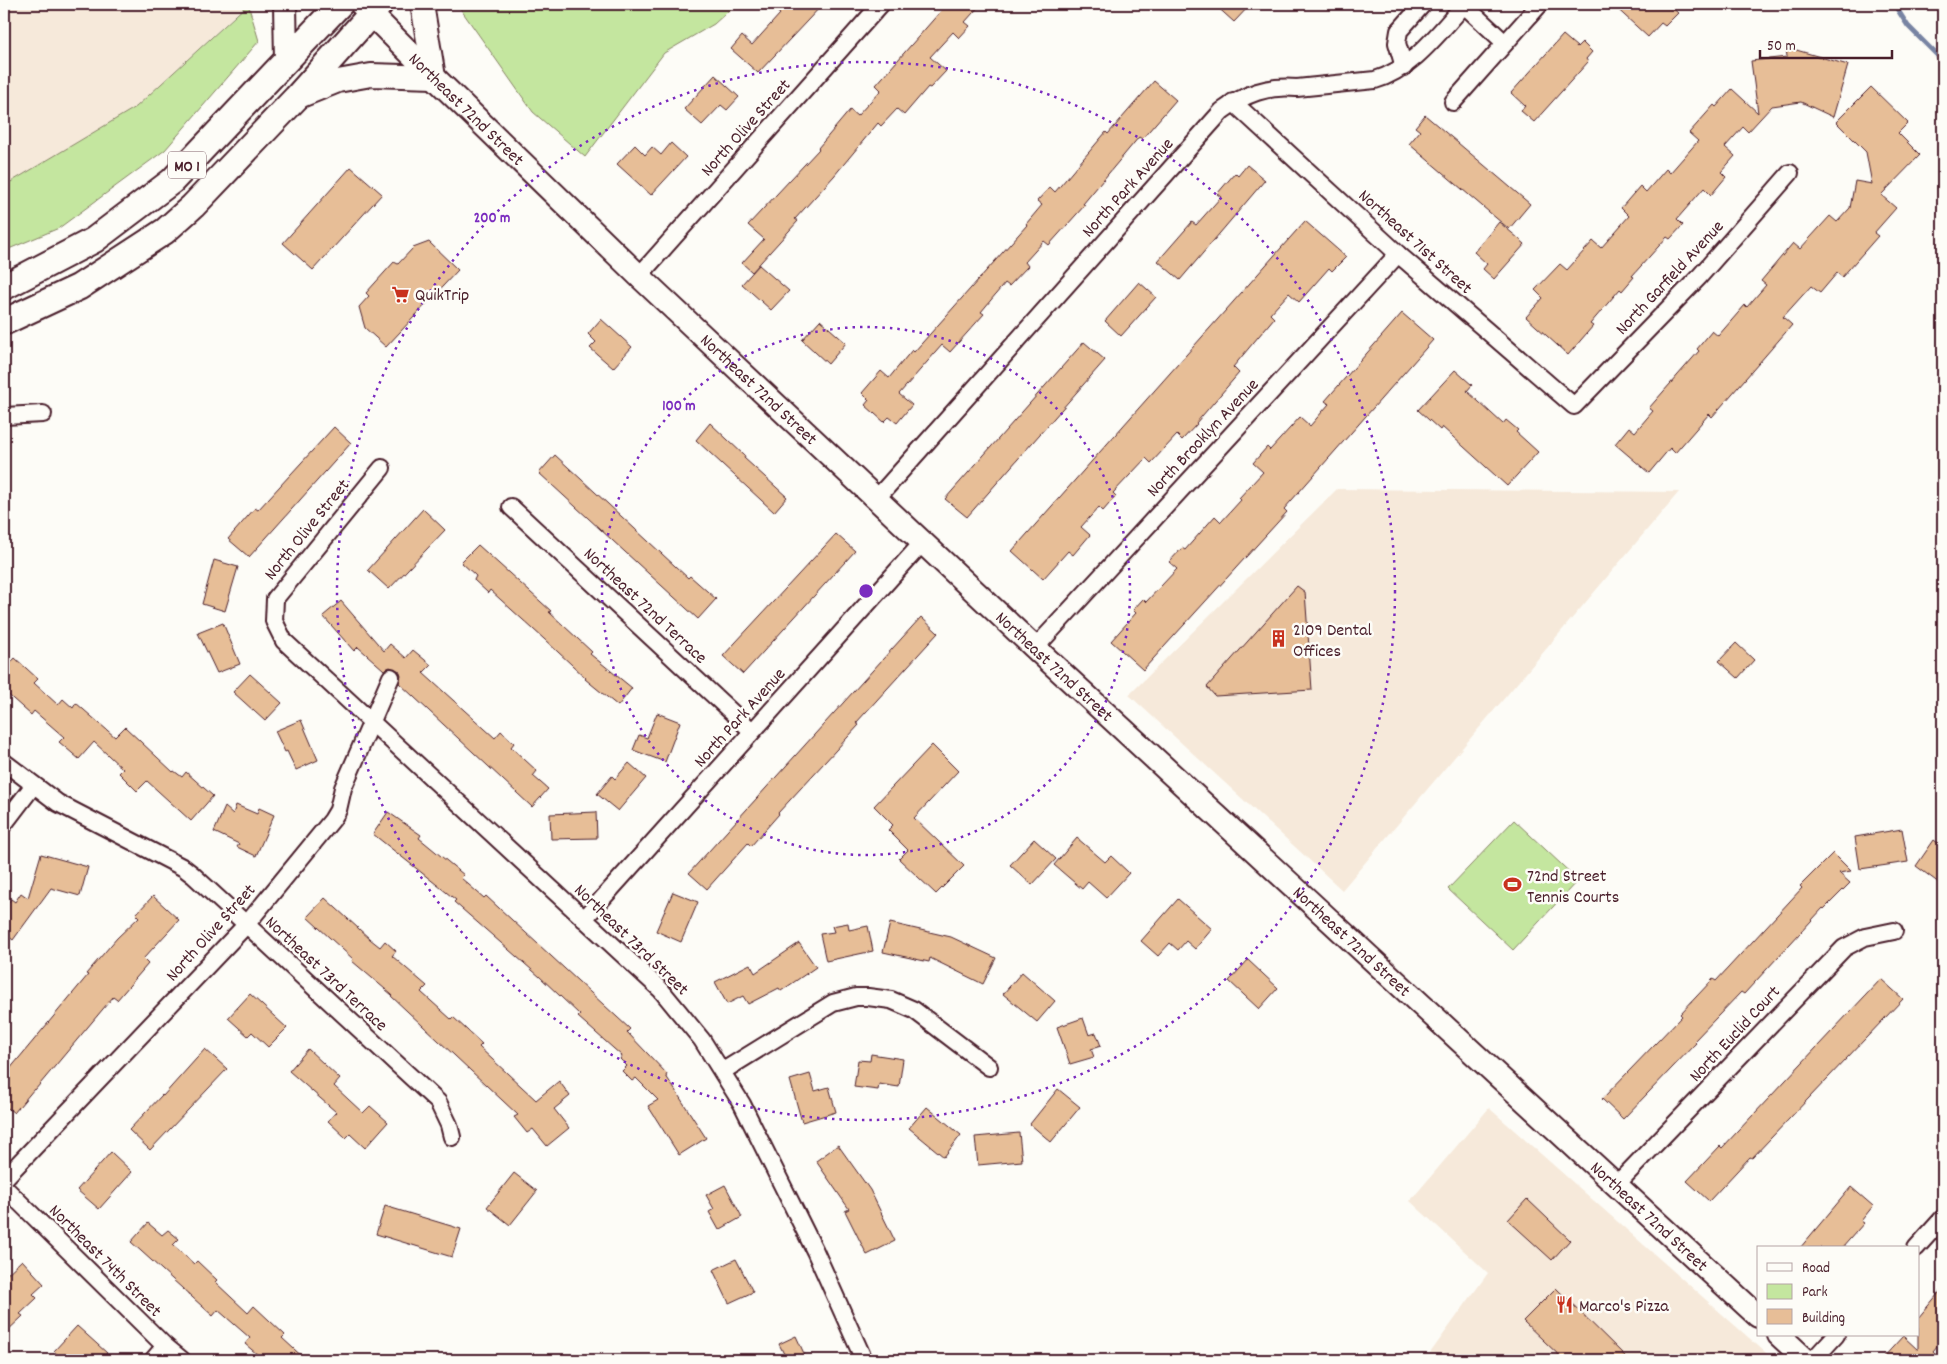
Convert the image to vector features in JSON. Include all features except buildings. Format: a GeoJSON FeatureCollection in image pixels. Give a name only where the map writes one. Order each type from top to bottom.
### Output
{"type":"FeatureCollection","features":[{"type":"Feature","properties":{"kind":"main road"},"geometry":{"type":"LineString","coordinates":[[285,4],[286,61]]}},
{"type":"Feature","properties":{"kind":"main road","name":"MO 1"},"geometry":{"type":"LineString","coordinates":[[4,286],[94,240],[172,181],[340,4]]}},
{"type":"Feature","properties":{"kind":"main road"},"geometry":{"type":"LineString","coordinates":[[296,98],[338,82],[371,75],[434,78],[422,4]]}},
{"type":"Feature","properties":{"kind":"main road","name":"MO 1"},"geometry":{"type":"LineString","coordinates":[[4,322],[79,287],[165,231],[213,186],[296,98],[370,7]]}},
{"type":"Feature","properties":{"kind":"main road","name":"Northeast 72nd Street"},"geometry":{"type":"LineString","coordinates":[[370,7],[434,78],[639,276],[1035,648],[1757,1315]]}},
{"type":"Feature","properties":{"kind":"main road"},"geometry":{"type":"LineString","coordinates":[[1780,1336],[1806,1360]]}},
{"type":"Feature","properties":{"kind":"street","name":"North Olive Street"},"geometry":{"type":"LineString","coordinates":[[639,276],[881,4]]}},
{"type":"Feature","properties":{"kind":"street"},"geometry":{"type":"LineString","coordinates":[[1404,67],[1398,43],[1399,31],[1423,4]]}},
{"type":"Feature","properties":{"kind":"street"},"geometry":{"type":"LineString","coordinates":[[1464,4],[1505,43]]}},
{"type":"Feature","properties":{"kind":"street","name":"North Park Avenue"},"geometry":{"type":"LineString","coordinates":[[877,498],[1214,119],[1234,102],[1262,89],[1297,88],[1388,77],[1404,67],[1464,4]]}},
{"type":"Feature","properties":{"kind":"street"},"geometry":{"type":"LineString","coordinates":[[1453,102],[1540,4]]}},
{"type":"Feature","properties":{"kind":"street","name":"Northeast 71st Street"},"geometry":{"type":"LineString","coordinates":[[1234,102],[1398,254],[1574,406]]}},
{"type":"Feature","properties":{"kind":"street","name":"North Garfield Avenue"},"geometry":{"type":"LineString","coordinates":[[1574,406],[1699,278],[1790,173]]}},
{"type":"Feature","properties":{"kind":"street","name":"North Brooklyn Avenue"},"geometry":{"type":"LineString","coordinates":[[1035,648],[1398,254]]}},
{"type":"Feature","properties":{"kind":"street"},"geometry":{"type":"LineString","coordinates":[[4,416],[43,414]]}},
{"type":"Feature","properties":{"kind":"street","name":"North Olive Street"},"geometry":{"type":"LineString","coordinates":[[274,621],[275,599],[382,468]]}},
{"type":"Feature","properties":{"kind":"street","name":"Northeast 72nd Terrace"},"geometry":{"type":"LineString","coordinates":[[511,507],[752,732]]}},
{"type":"Feature","properties":{"kind":"street","name":"North Park Avenue"},"geometry":{"type":"LineString","coordinates":[[584,919],[923,542]]}},
{"type":"Feature","properties":{"kind":"street","name":"Northeast 73rd Street"},"geometry":{"type":"LineString","coordinates":[[274,621],[284,641],[660,990],[702,1040],[742,1104],[810,1242],[864,1360]]}},
{"type":"Feature","properties":{"kind":"street","name":"North Olive Street"},"geometry":{"type":"LineString","coordinates":[[4,1179],[246,925],[332,820],[342,800],[343,788],[391,677]]}},
{"type":"Feature","properties":{"kind":"street","name":"Northeast 73rd Terrace"},"geometry":{"type":"LineString","coordinates":[[4,762],[58,803],[184,868],[438,1102],[449,1125],[452,1137]]}},
{"type":"Feature","properties":{"kind":"street"},"geometry":{"type":"LineString","coordinates":[[4,824],[34,786]]}},
{"type":"Feature","properties":{"kind":"street","name":"North Euclid Court"},"geometry":{"type":"LineString","coordinates":[[1617,1184],[1844,948],[1865,937],[1894,931]]}},
{"type":"Feature","properties":{"kind":"street"},"geometry":{"type":"LineString","coordinates":[[723,1071],[833,1003],[856,997],[891,1000],[914,1010],[989,1067]]}},
{"type":"Feature","properties":{"kind":"street","name":"Northeast 74th Street"},"geometry":{"type":"LineString","coordinates":[[4,1187],[182,1360]]}},
{"type":"Feature","properties":{"kind":"street"},"geometry":{"type":"LineString","coordinates":[[1918,1246],[1943,1218]]}},
{"type":"Feature","properties":{"kind":"street"},"geometry":{"type":"LineString","coordinates":[[1813,1360],[1835,1336]]}},
{"type":"Feature","properties":{"kind":"street"},"geometry":{"type":"LineString","coordinates":[[153,1360],[166,1346]]}},
{"type":"Feature","properties":{"kind":"shaded area"},"geometry":{"type":"Polygon","coordinates":[[[4,4],[247,4],[136,107],[4,186],[4,4]]]}},
{"type":"Feature","properties":{"kind":"shaded area"},"geometry":{"type":"Polygon","coordinates":[[[1337,489],[1679,492],[1342,890],[1129,695],[1337,489]]]}},
{"type":"Feature","properties":{"kind":"shaded area"},"geometry":{"type":"Polygon","coordinates":[[[1489,1108],[1774,1360],[1425,1360],[1488,1273],[1410,1201],[1489,1108]]]}},
{"type":"Feature","properties":{"kind":"green space"},"geometry":{"type":"Polygon","coordinates":[[[248,4],[259,41],[165,150],[59,228],[4,251],[4,186],[136,107],[248,4]]]}},
{"type":"Feature","properties":{"kind":"green space"},"geometry":{"type":"Polygon","coordinates":[[[457,4],[736,4],[714,24],[664,53],[585,157],[533,112],[457,4]]]}},
{"type":"Feature","properties":{"kind":"green space","name":"72nd Street Tennis Courts"},"geometry":{"type":"Polygon","coordinates":[[[1514,820],[1578,880],[1513,950],[1448,889],[1514,820]]]}},
{"type":"Feature","properties":{"kind":"waterway"},"geometry":{"type":"LineString","coordinates":[[1894,4],[1908,26],[1943,61]]}},
{"type":"Feature","properties":{"kind":"place","name":"QuikTrip"},"geometry":{"type":"Point","coordinates":[401,294]}},
{"type":"Feature","properties":{"kind":"place","name":"2109 Dental Offices"},"geometry":{"type":"Point","coordinates":[1279,639]}},
{"type":"Feature","properties":{"kind":"place","name":"72nd Street Tennis Courts"},"geometry":{"type":"Point","coordinates":[1513,885]}},
{"type":"Feature","properties":{"kind":"place","name":"Marco's Pizza"},"geometry":{"type":"Point","coordinates":[1565,1305]}}]}
